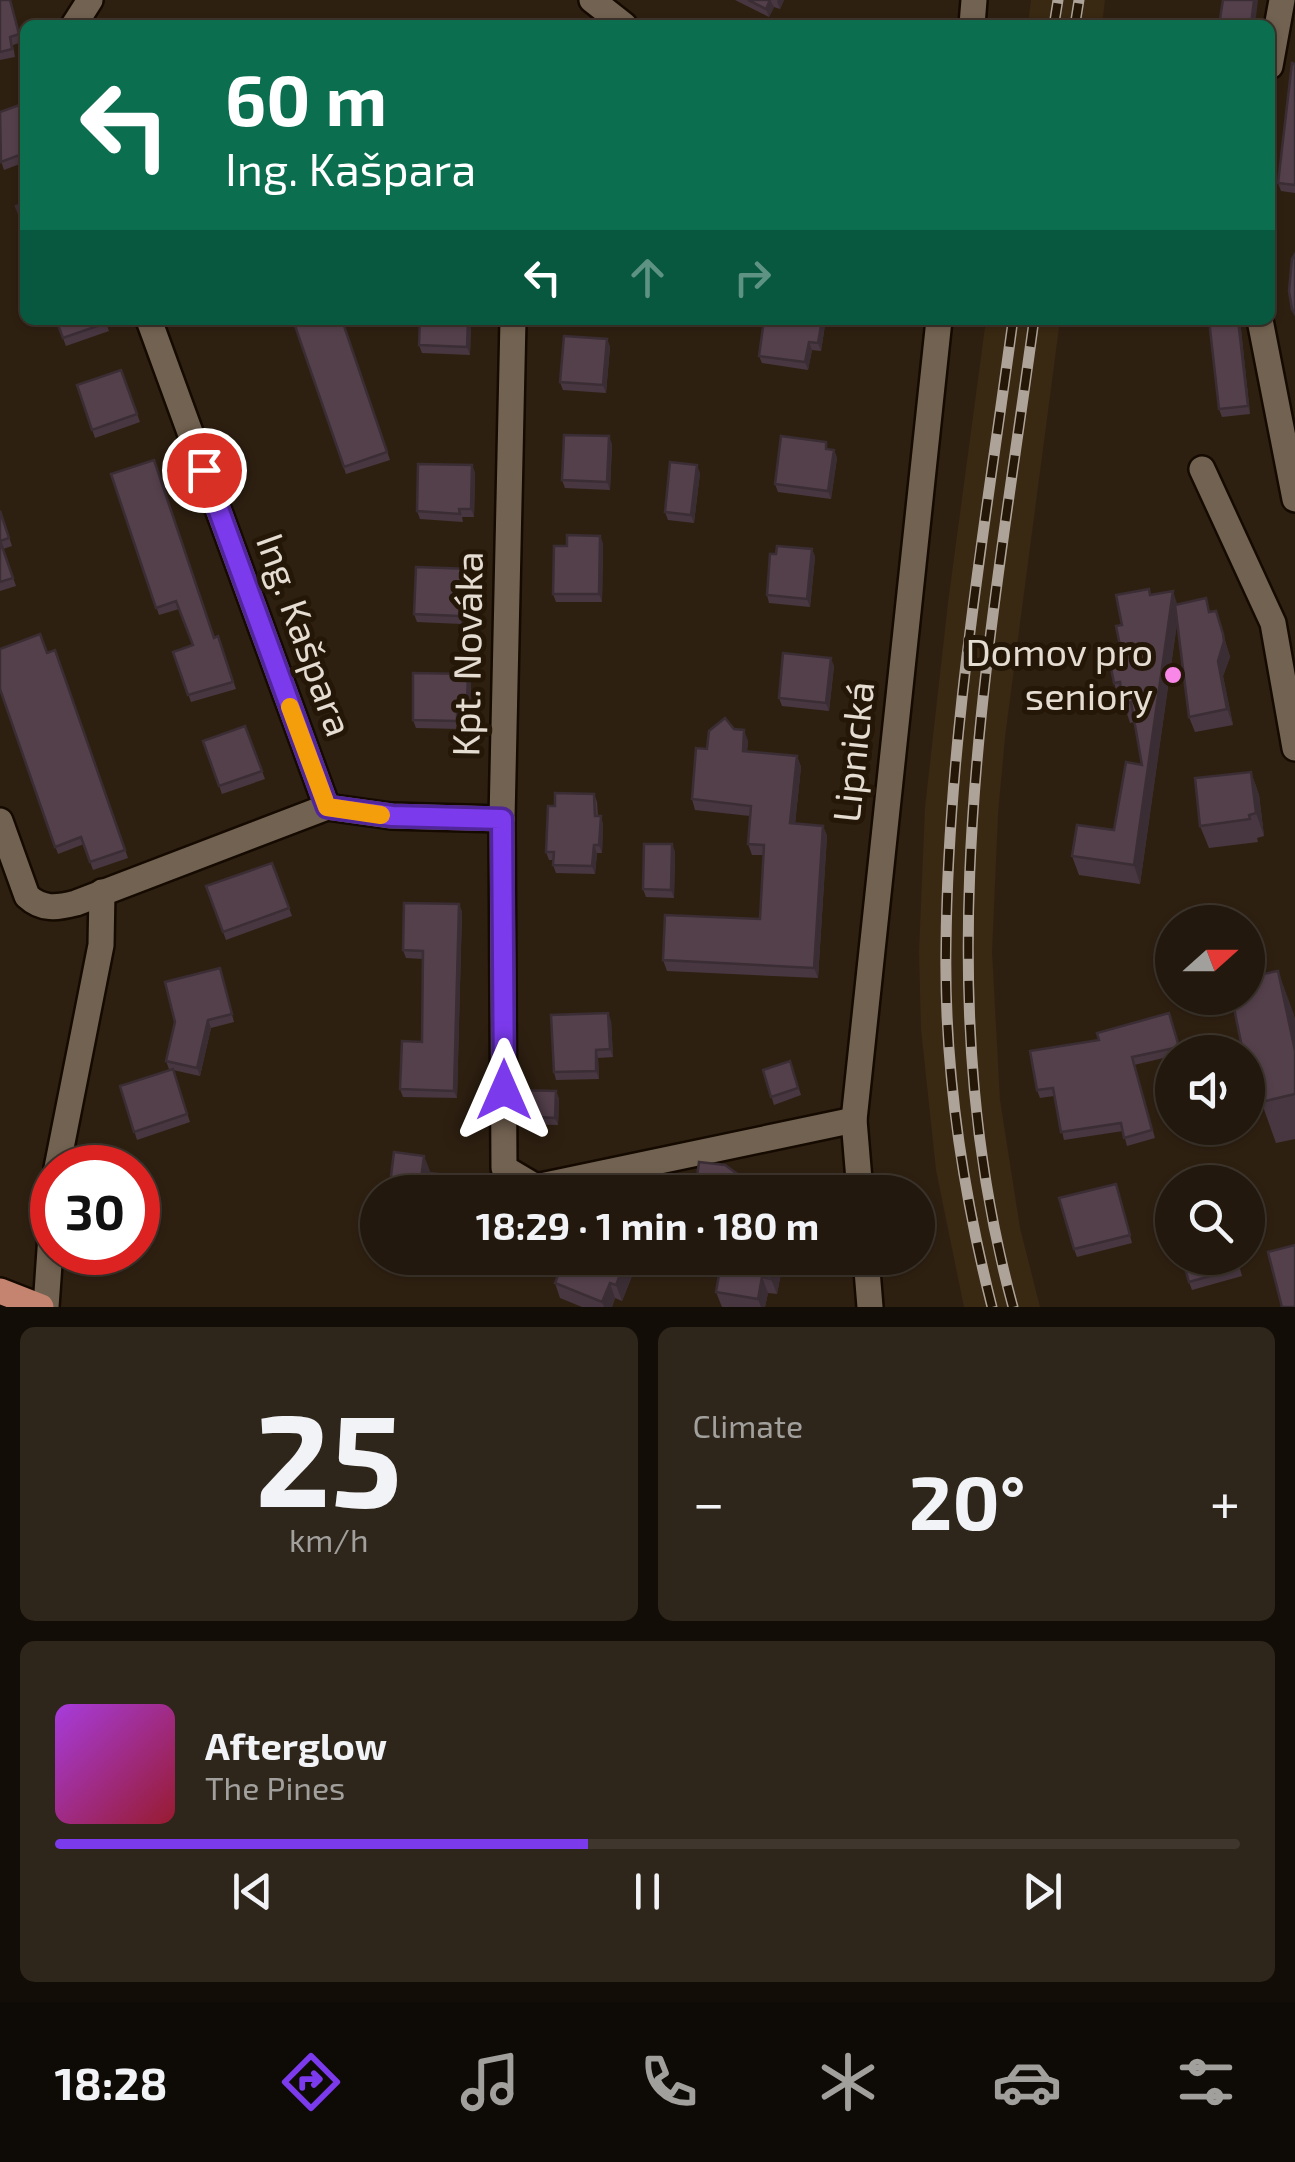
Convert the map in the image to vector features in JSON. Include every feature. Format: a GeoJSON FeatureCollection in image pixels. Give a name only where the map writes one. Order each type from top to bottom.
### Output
{"type":"FeatureCollection","features":[{"type":"Feature","properties":{"kind":"main road"},"geometry":{"type":"LineString","coordinates":[[0,1291],[44,1307]]}},
{"type":"Feature","properties":{"kind":"street"},"geometry":{"type":"LineString","coordinates":[[592,0],[618,20]]}},
{"type":"Feature","properties":{"kind":"street"},"geometry":{"type":"LineString","coordinates":[[1275,38],[1282,0]]}},
{"type":"Feature","properties":{"kind":"street","name":"Ing. Kašpara"},"geometry":{"type":"LineString","coordinates":[[152,325],[327,807]]}},
{"type":"Feature","properties":{"kind":"street","name":"Kpt. Nováka"},"geometry":{"type":"LineString","coordinates":[[513,325],[502,819],[504,1168],[536,1187],[854,1120]]}},
{"type":"Feature","properties":{"kind":"street","name":"Lipnická"},"geometry":{"type":"LineString","coordinates":[[859,1175],[854,1120],[938,325]]}},
{"type":"Feature","properties":{"kind":"street"},"geometry":{"type":"LineString","coordinates":[[1261,325],[1295,498]]}},
{"type":"Feature","properties":{"kind":"street"},"geometry":{"type":"LineString","coordinates":[[1202,469],[1274,623],[1295,748]]}},
{"type":"Feature","properties":{"kind":"street"},"geometry":{"type":"LineString","coordinates":[[0,821],[22,886],[34,902],[52,907],[64,906],[327,807],[392,816],[502,819]]}},
{"type":"Feature","properties":{"kind":"street"},"geometry":{"type":"LineString","coordinates":[[62,1145],[99,961],[102,892]]}},
{"type":"Feature","properties":{"kind":"street"},"geometry":{"type":"LineString","coordinates":[[44,1307],[47,1275]]}},
{"type":"Feature","properties":{"kind":"street"},"geometry":{"type":"LineString","coordinates":[[867,1275],[870,1307]]}},
{"type":"Feature","properties":{"kind":"shaded area"},"geometry":{"type":"Polygon","coordinates":[[[1031,0],[1105,0],[1103,20],[1029,20],[1031,0]]]}},
{"type":"Feature","properties":{"kind":"shaded area"},"geometry":{"type":"Polygon","coordinates":[[[985,325],[1059,325],[1005,737],[992,952],[1000,1100],[1020,1228],[1040,1307],[964,1307],[936,1170],[921,1029],[919,952],[925,808],[985,325]]]}},
{"type":"Feature","properties":{"kind":"building"},"geometry":{"type":"Polygon","coordinates":[[[0,0],[10,0],[19,34],[10,37],[12,49],[0,52],[0,0]]]}},
{"type":"Feature","properties":{"kind":"building"},"geometry":{"type":"Polygon","coordinates":[[[748,0],[770,0],[766,9],[748,0]]]}},
{"type":"Feature","properties":{"kind":"building"},"geometry":{"type":"Polygon","coordinates":[[[1223,0],[1254,0],[1252,20],[1220,20],[1223,0]]]}},
{"type":"Feature","properties":{"kind":"building"},"geometry":{"type":"Polygon","coordinates":[[[1292,63],[1295,64],[1295,185],[1278,183],[1292,63]]]}},
{"type":"Feature","properties":{"kind":"building"},"geometry":{"type":"Polygon","coordinates":[[[20,105],[20,155],[1,162],[0,112],[20,105]]]}},
{"type":"Feature","properties":{"kind":"building"},"geometry":{"type":"Polygon","coordinates":[[[1295,254],[1295,314],[1289,291],[1295,254]]]}},
{"type":"Feature","properties":{"kind":"building"},"geometry":{"type":"Polygon","coordinates":[[[58,325],[100,325],[63,338],[58,325]]]}},
{"type":"Feature","properties":{"kind":"building"},"geometry":{"type":"Polygon","coordinates":[[[295,325],[344,325],[387,452],[344,467],[295,325]]]}},
{"type":"Feature","properties":{"kind":"building"},"geometry":{"type":"Polygon","coordinates":[[[420,325],[468,325],[467,347],[419,345],[420,325]]]}},
{"type":"Feature","properties":{"kind":"building"},"geometry":{"type":"Polygon","coordinates":[[[763,325],[821,325],[818,343],[809,342],[805,362],[759,356],[763,325]]]}},
{"type":"Feature","properties":{"kind":"building"},"geometry":{"type":"Polygon","coordinates":[[[1210,325],[1239,325],[1248,406],[1219,409],[1210,325]]]}},
{"type":"Feature","properties":{"kind":"building"},"geometry":{"type":"Polygon","coordinates":[[[564,336],[607,339],[603,385],[560,382],[564,336]]]}},
{"type":"Feature","properties":{"kind":"building"},"geometry":{"type":"Polygon","coordinates":[[[121,370],[137,414],[92,430],[77,385],[121,370]]]}},
{"type":"Feature","properties":{"kind":"building"},"geometry":{"type":"Polygon","coordinates":[[[564,435],[609,436],[607,482],[562,480],[564,435]]]}},
{"type":"Feature","properties":{"kind":"building"},"geometry":{"type":"Polygon","coordinates":[[[781,436],[826,442],[826,449],[834,450],[828,491],[775,484],[781,436]]]}},
{"type":"Feature","properties":{"kind":"building"},"geometry":{"type":"Polygon","coordinates":[[[154,460],[214,638],[218,636],[233,682],[188,695],[173,652],[193,645],[176,601],[156,608],[111,474],[154,460]]]}},
{"type":"Feature","properties":{"kind":"building"},"geometry":{"type":"Polygon","coordinates":[[[670,462],[697,465],[691,515],[665,512],[670,462]]]}},
{"type":"Feature","properties":{"kind":"building"},"geometry":{"type":"Polygon","coordinates":[[[418,464],[472,465],[471,509],[459,509],[460,514],[417,511],[418,464]]]}},
{"type":"Feature","properties":{"kind":"building"},"geometry":{"type":"Polygon","coordinates":[[[0,511],[9,538],[0,541],[0,511]]]}},
{"type":"Feature","properties":{"kind":"building"},"geometry":{"type":"Polygon","coordinates":[[[567,535],[600,536],[599,594],[553,594],[554,546],[567,546],[567,535]]]}},
{"type":"Feature","properties":{"kind":"building"},"geometry":{"type":"Polygon","coordinates":[[[0,541],[13,578],[0,582],[0,541]]]}},
{"type":"Feature","properties":{"kind":"building"},"geometry":{"type":"Polygon","coordinates":[[[777,546],[812,549],[807,599],[767,595],[770,554],[776,554],[777,546]]]}},
{"type":"Feature","properties":{"kind":"building"},"geometry":{"type":"Polygon","coordinates":[[[416,567],[470,569],[469,597],[460,597],[459,616],[414,614],[416,567]]]}},
{"type":"Feature","properties":{"kind":"building"},"geometry":{"type":"Polygon","coordinates":[[[1149,589],[1150,595],[1173,591],[1134,865],[1072,856],[1077,825],[1114,830],[1126,762],[1142,765],[1131,702],[1123,704],[1120,682],[1114,683],[1109,658],[1122,655],[1116,626],[1122,625],[1116,595],[1149,589]]]}},
{"type":"Feature","properties":{"kind":"building"},"geometry":{"type":"Polygon","coordinates":[[[1206,598],[1209,612],[1216,611],[1223,634],[1218,661],[1227,709],[1189,717],[1175,605],[1206,598]]]}},
{"type":"Feature","properties":{"kind":"building"},"geometry":{"type":"Polygon","coordinates":[[[40,634],[47,653],[55,650],[125,850],[90,862],[81,837],[55,847],[0,689],[0,649],[40,634]]]}},
{"type":"Feature","properties":{"kind":"building"},"geometry":{"type":"Polygon","coordinates":[[[783,653],[831,658],[826,703],[779,698],[783,653]]]}},
{"type":"Feature","properties":{"kind":"building"},"geometry":{"type":"Polygon","coordinates":[[[413,673],[468,674],[467,702],[457,702],[457,721],[413,720],[413,673]]]}},
{"type":"Feature","properties":{"kind":"building"},"geometry":{"type":"Polygon","coordinates":[[[725,718],[734,729],[744,730],[743,751],[797,756],[790,823],[823,826],[814,968],[663,960],[665,915],[760,919],[764,845],[748,844],[751,806],[692,799],[696,748],[707,749],[709,731],[725,718]]]}},
{"type":"Feature","properties":{"kind":"building"},"geometry":{"type":"Polygon","coordinates":[[[245,726],[262,771],[219,786],[203,741],[245,726]]]}},
{"type":"Feature","properties":{"kind":"building"},"geometry":{"type":"Polygon","coordinates":[[[1251,772],[1256,813],[1249,815],[1250,819],[1200,826],[1195,778],[1251,772]]]}},
{"type":"Feature","properties":{"kind":"building"},"geometry":{"type":"Polygon","coordinates":[[[555,793],[594,794],[595,816],[601,816],[599,845],[594,845],[592,866],[553,865],[554,852],[546,852],[548,806],[555,806],[555,793]]]}},
{"type":"Feature","properties":{"kind":"building"},"geometry":{"type":"Polygon","coordinates":[[[644,844],[672,844],[671,890],[643,889],[644,844]]]}},
{"type":"Feature","properties":{"kind":"building"},"geometry":{"type":"Polygon","coordinates":[[[272,863],[289,908],[223,932],[206,886],[272,863]]]}},
{"type":"Feature","properties":{"kind":"building"},"geometry":{"type":"Polygon","coordinates":[[[404,903],[459,904],[454,1091],[400,1089],[402,1041],[422,1042],[423,951],[403,950],[404,903]]]}},
{"type":"Feature","properties":{"kind":"building"},"geometry":{"type":"Polygon","coordinates":[[[220,968],[232,1014],[208,1020],[197,1068],[166,1061],[175,1022],[165,982],[220,968]]]}},
{"type":"Feature","properties":{"kind":"building"},"geometry":{"type":"Polygon","coordinates":[[[1278,971],[1295,1051],[1295,1094],[1265,1101],[1265,1035],[1240,1035],[1235,1015],[1265,1015],[1265,974],[1278,971]]]}},
{"type":"Feature","properties":{"kind":"building"},"geometry":{"type":"Polygon","coordinates":[[[608,1013],[610,1049],[596,1050],[596,1071],[554,1072],[551,1015],[608,1013]]]}},
{"type":"Feature","properties":{"kind":"building"},"geometry":{"type":"Polygon","coordinates":[[[1170,1015],[1175,1035],[1155,1035],[1155,1052],[1132,1057],[1152,1130],[1124,1138],[1121,1123],[1061,1132],[1053,1088],[1037,1090],[1030,1051],[1099,1040],[1097,1033],[1170,1015]]]}},
{"type":"Feature","properties":{"kind":"building"},"geometry":{"type":"Polygon","coordinates":[[[790,1061],[798,1088],[771,1097],[763,1070],[790,1061]]]}},
{"type":"Feature","properties":{"kind":"building"},"geometry":{"type":"Polygon","coordinates":[[[173,1069],[187,1114],[134,1132],[120,1086],[173,1069]]]}},
{"type":"Feature","properties":{"kind":"building"},"geometry":{"type":"Polygon","coordinates":[[[519,1090],[556,1091],[555,1118],[519,1116],[519,1090]]]}},
{"type":"Feature","properties":{"kind":"building"},"geometry":{"type":"Polygon","coordinates":[[[394,1152],[424,1156],[422,1172],[439,1174],[439,1175],[391,1175],[394,1152]]]}},
{"type":"Feature","properties":{"kind":"building"},"geometry":{"type":"Polygon","coordinates":[[[699,1162],[725,1165],[739,1175],[697,1175],[699,1162]]]}},
{"type":"Feature","properties":{"kind":"building"},"geometry":{"type":"Polygon","coordinates":[[[1116,1184],[1130,1235],[1074,1249],[1059,1198],[1116,1184]]]}},
{"type":"Feature","properties":{"kind":"building"},"geometry":{"type":"Polygon","coordinates":[[[1295,1245],[1295,1307],[1282,1307],[1268,1252],[1295,1245]]]}},
{"type":"Feature","properties":{"kind":"building"},"geometry":{"type":"Polygon","coordinates":[[[558,1275],[620,1275],[616,1285],[610,1283],[602,1302],[555,1283],[558,1275]]]}},
{"type":"Feature","properties":{"kind":"building"},"geometry":{"type":"Polygon","coordinates":[[[719,1275],[772,1275],[771,1279],[762,1277],[758,1299],[716,1292],[719,1275]]]}},
{"type":"Feature","properties":{"kind":"building"},"geometry":{"type":"Polygon","coordinates":[[[1187,1275],[1214,1275],[1189,1282],[1187,1275]]]}},
{"type":"Feature","properties":{"kind":"railway"},"geometry":{"type":"LineString","coordinates":[[1055,20],[1058,0]]}},
{"type":"Feature","properties":{"kind":"railway"},"geometry":{"type":"LineString","coordinates":[[1076,20],[1079,0]]}},
{"type":"Feature","properties":{"kind":"railway"},"geometry":{"type":"LineString","coordinates":[[992,1307],[957,1128],[948,1037],[946,946],[953,789],[961,711],[1012,325]]}},
{"type":"Feature","properties":{"kind":"railway"},"geometry":{"type":"LineString","coordinates":[[1013,1307],[986,1183],[972,1060],[968,937],[984,691],[1033,325]]}},
{"type":"Feature","properties":{"kind":"slow traffic"},"geometry":{"type":"LineString","coordinates":[[290,707],[327,807],[381,815]]}},
{"type":"Feature","properties":{"kind":"place","name":"Domov pro seniory"},"geometry":{"type":"Point","coordinates":[1173,675]}},
{"type":"Feature","properties":{"kind":"route"},"geometry":{"type":"LineString","coordinates":[[204,470],[327,807],[392,816],[502,819],[504,1090]]}}]}
